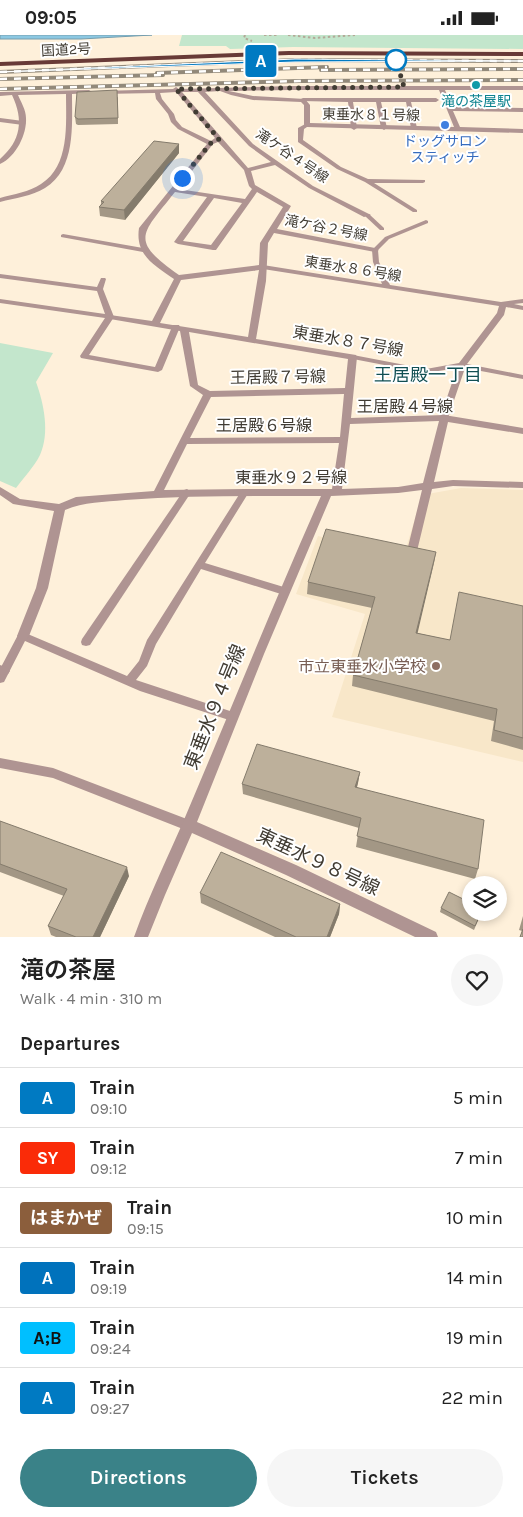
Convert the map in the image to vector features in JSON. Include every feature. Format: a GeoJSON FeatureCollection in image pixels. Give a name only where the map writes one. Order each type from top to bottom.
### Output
{"type":"FeatureCollection","features":[{"type":"Feature","properties":{"kind":"highway","name":"国道2号"},"geometry":{"type":"LineString","coordinates":[[0,64],[289,53],[523,54]]}},
{"type":"Feature","properties":{"kind":"street"},"geometry":{"type":"LineString","coordinates":[[441,87],[458,129]]}},
{"type":"Feature","properties":{"kind":"street"},"geometry":{"type":"LineString","coordinates":[[0,94],[176,89],[523,88]]}},
{"type":"Feature","properties":{"kind":"street"},"geometry":{"type":"LineString","coordinates":[[176,89],[247,170],[252,186],[287,206],[264,243],[263,267],[252,339]]}},
{"type":"Feature","properties":{"kind":"street","name":"滝ケ谷４号線"},"geometry":{"type":"LineString","coordinates":[[198,89],[234,129],[276,163],[311,187],[367,215]]}},
{"type":"Feature","properties":{"kind":"street"},"geometry":{"type":"LineString","coordinates":[[157,90],[159,99],[177,125],[211,143]]}},
{"type":"Feature","properties":{"kind":"street","name":"東垂水８１号線"},"geometry":{"type":"LineString","coordinates":[[219,90],[237,97],[303,100],[307,105],[307,125],[354,128],[523,131]]}},
{"type":"Feature","properties":{"kind":"street"},"geometry":{"type":"LineString","coordinates":[[0,200],[24,194],[47,183],[65,157],[68,139],[69,93]]}},
{"type":"Feature","properties":{"kind":"street"},"geometry":{"type":"LineString","coordinates":[[0,163],[13,148],[23,123],[21,109],[14,94]]}},
{"type":"Feature","properties":{"kind":"street"},"geometry":{"type":"LineString","coordinates":[[450,109],[523,110]]}},
{"type":"Feature","properties":{"kind":"street"},"geometry":{"type":"LineString","coordinates":[[154,324],[178,278],[143,250],[140,239],[143,228],[211,143],[219,139]]}},
{"type":"Feature","properties":{"kind":"street"},"geometry":{"type":"LineString","coordinates":[[247,170],[276,163]]}},
{"type":"Feature","properties":{"kind":"street"},"geometry":{"type":"LineString","coordinates":[[212,196],[178,242],[213,248],[256,188]]}},
{"type":"Feature","properties":{"kind":"street"},"geometry":{"type":"LineString","coordinates":[[172,190],[246,201]]}},
{"type":"Feature","properties":{"kind":"street","name":"滝ケ谷２号線"},"geometry":{"type":"LineString","coordinates":[[272,229],[375,250]]}},
{"type":"Feature","properties":{"kind":"street","name":"東垂水８６号線"},"geometry":{"type":"LineString","coordinates":[[178,278],[263,267]]}},
{"type":"Feature","properties":{"kind":"street","name":"東垂水８７号線"},"geometry":{"type":"LineString","coordinates":[[110,317],[352,357]]}},
{"type":"Feature","properties":{"kind":"street"},"geometry":{"type":"LineString","coordinates":[[157,494],[208,394],[194,385],[180,328]]}},
{"type":"Feature","properties":{"kind":"street","name":"東垂水９４号線"},"geometry":{"type":"LineString","coordinates":[[141,937],[152,904],[188,825],[284,591],[331,493],[344,440],[352,357]]}},
{"type":"Feature","properties":{"kind":"street","name":"王居殿７号線"},"geometry":{"type":"LineString","coordinates":[[208,394],[349,391]]}},
{"type":"Feature","properties":{"kind":"street"},"geometry":{"type":"LineString","coordinates":[[412,551],[444,418]]}},
{"type":"Feature","properties":{"kind":"street","name":"王居殿４号線"},"geometry":{"type":"LineString","coordinates":[[346,421],[444,418],[523,431]]}},
{"type":"Feature","properties":{"kind":"street","name":"王居殿６号線"},"geometry":{"type":"LineString","coordinates":[[184,441],[344,440]]}},
{"type":"Feature","properties":{"kind":"street","name":"東垂水９２号線"},"geometry":{"type":"LineString","coordinates":[[60,509],[76,501],[187,492],[331,493],[453,483],[523,485]]}},
{"type":"Feature","properties":{"kind":"street"},"geometry":{"type":"LineString","coordinates":[[0,490],[17,501],[60,509],[42,589],[23,636]]}},
{"type":"Feature","properties":{"kind":"street","name":"東垂水９８号線"},"geometry":{"type":"LineString","coordinates":[[188,825],[290,870],[431,937]]}},
{"type":"Feature","properties":{"kind":"lane"},"geometry":{"type":"LineString","coordinates":[[303,100],[436,100]]}},
{"type":"Feature","properties":{"kind":"lane"},"geometry":{"type":"LineString","coordinates":[[350,100],[354,128]]}},
{"type":"Feature","properties":{"kind":"lane"},"geometry":{"type":"LineString","coordinates":[[378,100],[384,128]]}},
{"type":"Feature","properties":{"kind":"lane"},"geometry":{"type":"LineString","coordinates":[[408,100],[414,129]]}},
{"type":"Feature","properties":{"kind":"lane"},"geometry":{"type":"LineString","coordinates":[[0,120],[23,123]]}},
{"type":"Feature","properties":{"kind":"lane"},"geometry":{"type":"LineString","coordinates":[[307,125],[301,128],[300,141],[339,168],[367,181],[415,211]]}},
{"type":"Feature","properties":{"kind":"lane"},"geometry":{"type":"LineString","coordinates":[[367,181],[423,181]]}},
{"type":"Feature","properties":{"kind":"lane","name":"滝ケ谷４号線"},"geometry":{"type":"LineString","coordinates":[[367,215],[382,229]]}},
{"type":"Feature","properties":{"kind":"lane"},"geometry":{"type":"LineString","coordinates":[[387,287],[376,262],[375,250],[387,238],[426,222]]}},
{"type":"Feature","properties":{"kind":"lane"},"geometry":{"type":"LineString","coordinates":[[63,236],[143,250]]}},
{"type":"Feature","properties":{"kind":"lane","name":"東垂水８６号線"},"geometry":{"type":"LineString","coordinates":[[263,267],[523,308]]}},
{"type":"Feature","properties":{"kind":"lane"},"geometry":{"type":"LineString","coordinates":[[0,276],[100,289]]}},
{"type":"Feature","properties":{"kind":"lane"},"geometry":{"type":"LineString","coordinates":[[103,279],[100,289],[110,317]]}},
{"type":"Feature","properties":{"kind":"lane"},"geometry":{"type":"LineString","coordinates":[[0,301],[110,317]]}},
{"type":"Feature","properties":{"kind":"lane"},"geometry":{"type":"LineString","coordinates":[[444,418],[462,365],[502,313],[503,304],[523,301]]}},
{"type":"Feature","properties":{"kind":"lane"},"geometry":{"type":"LineString","coordinates":[[110,317],[84,356],[158,370],[180,328]]}},
{"type":"Feature","properties":{"kind":"lane","name":"東垂水８７号線"},"geometry":{"type":"LineString","coordinates":[[352,357],[426,371],[462,365]]}},
{"type":"Feature","properties":{"kind":"lane"},"geometry":{"type":"LineString","coordinates":[[462,365],[523,377]]}},
{"type":"Feature","properties":{"kind":"lane"},"geometry":{"type":"LineString","coordinates":[[86,642],[187,492]]}},
{"type":"Feature","properties":{"kind":"lane"},"geometry":{"type":"LineString","coordinates":[[129,682],[143,663],[150,643],[245,492]]}},
{"type":"Feature","properties":{"kind":"lane"},"geometry":{"type":"LineString","coordinates":[[199,565],[284,591]]}},
{"type":"Feature","properties":{"kind":"lane"},"geometry":{"type":"LineString","coordinates":[[1,673],[23,636],[129,682],[232,716]]}},
{"type":"Feature","properties":{"kind":"lane"},"geometry":{"type":"LineString","coordinates":[[0,763],[53,773],[188,825]]}},
{"type":"Feature","properties":{"kind":"path"},"geometry":{"type":"LineString","coordinates":[[264,35],[277,35]]}},
{"type":"Feature","properties":{"kind":"path"},"geometry":{"type":"LineString","coordinates":[[288,35],[315,38],[355,35]]}},
{"type":"Feature","properties":{"kind":"shaded area","name":"市立東垂水小学校"},"geometry":{"type":"Polygon","coordinates":[[[461,488],[523,490],[523,762],[332,717],[365,614],[296,594],[318,536],[404,555],[422,495],[461,488]]]}},
{"type":"Feature","properties":{"kind":"green space"},"geometry":{"type":"Polygon","coordinates":[[[182,35],[523,35],[523,49],[293,47],[230,49],[226,46],[179,46],[182,35]]]}},
{"type":"Feature","properties":{"kind":"green space"},"geometry":{"type":"Polygon","coordinates":[[[0,343],[53,353],[36,382],[45,418],[43,446],[35,464],[16,488],[0,481],[0,343]]]}},
{"type":"Feature","properties":{"kind":"water"},"geometry":{"type":"Polygon","coordinates":[[[0,35],[152,35],[81,39],[0,39],[0,35]]]}},
{"type":"Feature","properties":{"kind":"building"},"geometry":{"type":"Polygon","coordinates":[[[117,90],[118,118],[78,119],[75,117],[77,92],[117,90]]]}},
{"type":"Feature","properties":{"kind":"building"},"geometry":{"type":"Polygon","coordinates":[[[154,141],[179,144],[124,210],[99,207],[104,202],[101,201],[154,141]]]}},
{"type":"Feature","properties":{"kind":"building"},"geometry":{"type":"Polygon","coordinates":[[[326,529],[436,552],[416,633],[450,640],[459,592],[523,606],[523,738],[494,730],[497,709],[353,675],[375,597],[308,582],[326,529]]]}},
{"type":"Feature","properties":{"kind":"building"},"geometry":{"type":"Polygon","coordinates":[[[257,744],[360,772],[355,787],[484,820],[478,869],[357,836],[361,818],[242,784],[257,744]]]}},
{"type":"Feature","properties":{"kind":"building"},"geometry":{"type":"Polygon","coordinates":[[[0,821],[127,867],[93,937],[76,937],[48,926],[67,889],[0,864],[0,821]]]}},
{"type":"Feature","properties":{"kind":"building"},"geometry":{"type":"Polygon","coordinates":[[[221,852],[340,904],[327,937],[296,937],[200,893],[221,852]]]}},
{"type":"Feature","properties":{"kind":"building"},"geometry":{"type":"Polygon","coordinates":[[[449,892],[462,898],[462,919],[441,908],[449,892]]]}},
{"type":"Feature","properties":{"kind":"building"},"geometry":{"type":"Polygon","coordinates":[[[466,921],[477,921],[475,926],[466,921]]]}},
{"type":"Feature","properties":{"kind":"railway"},"geometry":{"type":"LineString","coordinates":[[0,72],[295,60],[523,61]]}},
{"type":"Feature","properties":{"kind":"railway"},"geometry":{"type":"LineString","coordinates":[[157,73],[327,67]]}},
{"type":"Feature","properties":{"kind":"railway"},"geometry":{"type":"LineString","coordinates":[[321,70],[523,69]]}},
{"type":"Feature","properties":{"kind":"railway"},"geometry":{"type":"LineString","coordinates":[[0,79],[163,75]]}},
{"type":"Feature","properties":{"kind":"railway"},"geometry":{"type":"LineString","coordinates":[[0,89],[299,81],[523,80]]}},
{"type":"Feature","properties":{"kind":"train","name":"A"},"geometry":{"type":"LineString","coordinates":[[0,72],[295,60],[523,61]]}},
{"type":"Feature","properties":{"kind":"place","name":"滝の茶屋駅"},"geometry":{"type":"Point","coordinates":[476,85]}},
{"type":"Feature","properties":{"kind":"place","name":"ドッグサロン スティッチ"},"geometry":{"type":"Point","coordinates":[445,125]}},
{"type":"Feature","properties":{"kind":"place","name":"市立東垂水小学校"},"geometry":{"type":"Point","coordinates":[436,666]}},
{"type":"Feature","properties":{"kind":"district","name":"王居殿一丁目"},"geometry":{"type":"Point","coordinates":[428,375]}},
{"type":"Feature","properties":{"kind":"route"},"geometry":{"type":"LineString","coordinates":[[182,178],[211,143],[219,139],[176,89],[404,87],[396,60]]}}]}
